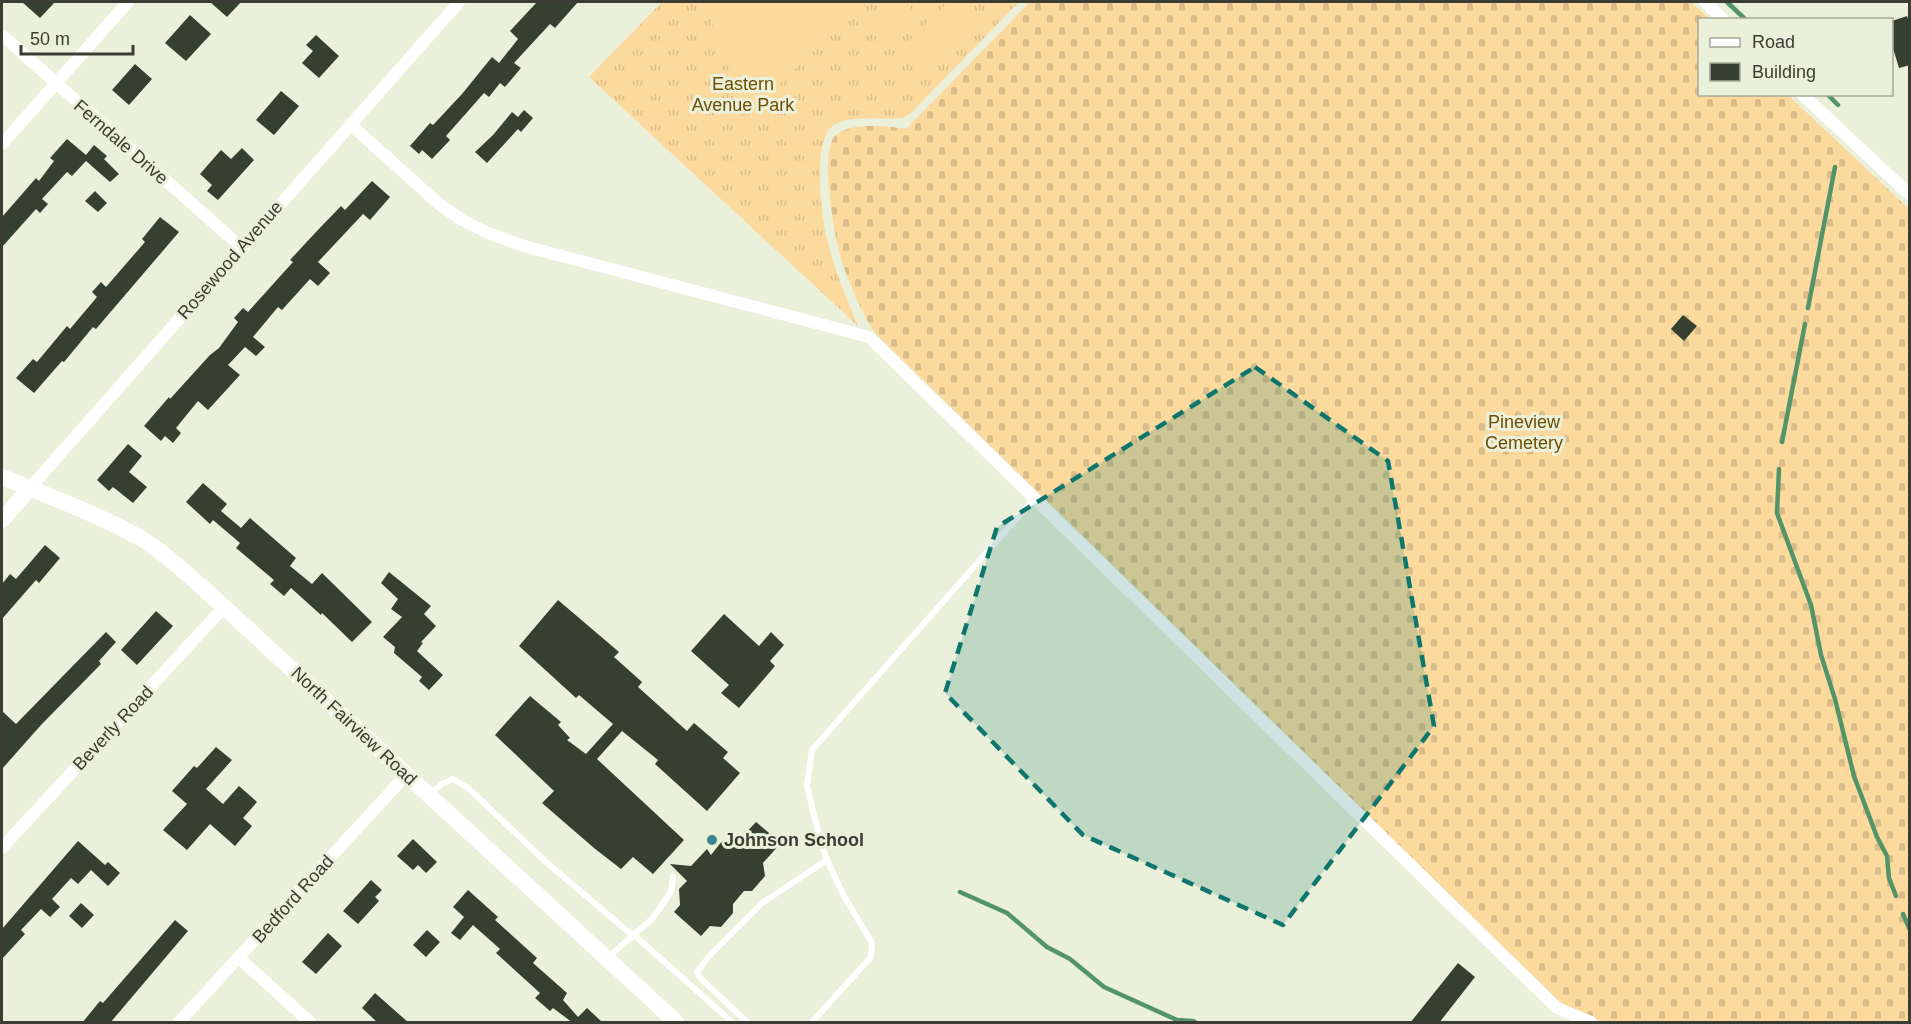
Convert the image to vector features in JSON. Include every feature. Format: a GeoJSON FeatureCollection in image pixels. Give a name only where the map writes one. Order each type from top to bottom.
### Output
{"type":"FeatureCollection","features":[{"type":"Feature","properties":{"kind":"main road","name":"North Fairview Road"},"geometry":{"type":"LineString","coordinates":[[2,477],[104,520],[161,552],[225,607],[676,1023]]}},
{"type":"Feature","properties":{"kind":"main road","name":"Rosewood Avenue"},"geometry":{"type":"LineString","coordinates":[[2,520],[30,489]]}},
{"type":"Feature","properties":{"kind":"street"},"geometry":{"type":"LineString","coordinates":[[2,144],[128,2]]}},
{"type":"Feature","properties":{"kind":"street","name":"Rosewood Avenue"},"geometry":{"type":"LineString","coordinates":[[30,489],[240,247],[459,2]]}},
{"type":"Feature","properties":{"kind":"street"},"geometry":{"type":"LineString","coordinates":[[1706,2],[1722,18]]}},
{"type":"Feature","properties":{"kind":"street","name":"Ferndale Drive"},"geometry":{"type":"LineString","coordinates":[[2,35],[240,247]]}},
{"type":"Feature","properties":{"kind":"street"},"geometry":{"type":"LineString","coordinates":[[1804,96],[1910,195]]}},
{"type":"Feature","properties":{"kind":"street"},"geometry":{"type":"LineString","coordinates":[[350,124],[440,205],[462,220],[488,233],[524,246],[868,337],[1557,1008],[1591,1023]]}},
{"type":"Feature","properties":{"kind":"street","name":"Beverly Road"},"geometry":{"type":"LineString","coordinates":[[2,848],[225,607]]}},
{"type":"Feature","properties":{"kind":"street","name":"Bedford Road"},"geometry":{"type":"LineString","coordinates":[[179,1023],[407,774]]}},
{"type":"Feature","properties":{"kind":"street"},"geometry":{"type":"LineString","coordinates":[[239,958],[310,1023]]}},
{"type":"Feature","properties":{"kind":"lane"},"geometry":{"type":"LineString","coordinates":[[812,1023],[871,957],[872,943],[826,860],[807,786],[813,750],[1034,498]]}},
{"type":"Feature","properties":{"kind":"lane"},"geometry":{"type":"LineString","coordinates":[[429,795],[442,784],[453,779],[468,788],[546,861],[732,1023]]}},
{"type":"Feature","properties":{"kind":"lane"},"geometry":{"type":"LineString","coordinates":[[747,1023],[700,978],[697,972],[711,954],[762,903],[826,860]]}},
{"type":"Feature","properties":{"kind":"lane"},"geometry":{"type":"LineString","coordinates":[[606,959],[652,918],[671,892],[673,877]]}},
{"type":"Feature","properties":{"kind":"highlighted area"},"geometry":{"type":"Polygon","coordinates":[[[1255,367],[1388,461],[1434,726],[1283,925],[1083,835],[945,693],[997,527],[1255,367]]]}},
{"type":"Feature","properties":{"kind":"green space","name":"Eastern Avenue Park"},"geometry":{"type":"Polygon","coordinates":[[[662,2],[1019,2],[911,113],[903,118],[846,120],[831,127],[825,136],[820,164],[820,181],[825,228],[837,272],[858,326],[589,77],[662,2]]]}},
{"type":"Feature","properties":{"kind":"green space"},"geometry":{"type":"Polygon","coordinates":[[[711,2],[848,2],[850,15],[760,104],[730,70],[724,59],[714,33],[711,2]]]}},
{"type":"Feature","properties":{"kind":"green space"},"geometry":{"type":"Polygon","coordinates":[[[894,2],[904,2],[921,18],[910,28],[889,7],[894,2]]]}},
{"type":"Feature","properties":{"kind":"green space"},"geometry":{"type":"Polygon","coordinates":[[[948,2],[953,2],[975,24],[929,69],[905,45],[948,2]]]}},
{"type":"Feature","properties":{"kind":"green space","name":"Pineview Cemetery"},"geometry":{"type":"Polygon","coordinates":[[[1030,2],[1691,2],[1709,18],[1698,18],[1698,96],[1789,96],[1909,209],[1909,1022],[1603,1022],[1571,1010],[1559,1001],[875,333],[857,299],[839,251],[832,217],[828,178],[830,145],[835,136],[849,129],[869,126],[906,129],[1030,2]]]}},
{"type":"Feature","properties":{"kind":"green space"},"geometry":{"type":"Polygon","coordinates":[[[886,10],[907,32],[897,42],[875,20],[886,10]]]}},
{"type":"Feature","properties":{"kind":"building"},"geometry":{"type":"Polygon","coordinates":[[[22,2],[55,2],[40,18],[22,2]]]}},
{"type":"Feature","properties":{"kind":"building"},"geometry":{"type":"Polygon","coordinates":[[[210,2],[241,2],[227,17],[210,2]]]}},
{"type":"Feature","properties":{"kind":"building"},"geometry":{"type":"Polygon","coordinates":[[[537,2],[578,2],[555,28],[550,24],[514,63],[521,68],[505,87],[500,83],[489,97],[484,93],[446,136],[450,140],[432,159],[422,150],[419,154],[410,146],[430,123],[433,125],[462,94],[492,57],[499,63],[518,39],[510,31],[537,2]]]}},
{"type":"Feature","properties":{"kind":"building"},"geometry":{"type":"Polygon","coordinates":[[[190,15],[211,34],[186,61],[165,43],[190,15]]]}},
{"type":"Feature","properties":{"kind":"building"},"geometry":{"type":"Polygon","coordinates":[[[1907,16],[1910,24],[1910,65],[1899,68],[1893,48],[1893,21],[1907,16]]]}},
{"type":"Feature","properties":{"kind":"building"},"geometry":{"type":"Polygon","coordinates":[[[316,35],[339,56],[319,78],[302,63],[313,51],[306,45],[316,35]]]}},
{"type":"Feature","properties":{"kind":"building"},"geometry":{"type":"Polygon","coordinates":[[[135,64],[152,79],[129,105],[112,90],[135,64]]]}},
{"type":"Feature","properties":{"kind":"building"},"geometry":{"type":"Polygon","coordinates":[[[281,91],[299,106],[274,135],[256,120],[281,91]]]}},
{"type":"Feature","properties":{"kind":"building"},"geometry":{"type":"Polygon","coordinates":[[[524,110],[533,118],[521,132],[518,129],[487,163],[475,152],[512,112],[518,117],[524,110]]]}},
{"type":"Feature","properties":{"kind":"building"},"geometry":{"type":"Polygon","coordinates":[[[67,139],[86,155],[94,145],[107,156],[104,159],[119,174],[110,182],[86,161],[72,176],[67,172],[42,199],[48,204],[40,213],[36,209],[2,247],[2,217],[36,178],[39,181],[54,161],[50,158],[67,139]]]}},
{"type":"Feature","properties":{"kind":"building"},"geometry":{"type":"Polygon","coordinates":[[[242,148],[254,160],[218,200],[207,191],[212,185],[200,174],[221,150],[231,159],[242,148]]]}},
{"type":"Feature","properties":{"kind":"building"},"geometry":{"type":"Polygon","coordinates":[[[372,181],[390,197],[370,220],[363,214],[318,262],[330,273],[318,286],[310,279],[282,310],[278,307],[253,337],[265,347],[256,356],[245,347],[228,365],[240,375],[208,410],[198,401],[176,428],[181,433],[173,443],[165,436],[161,441],[144,426],[169,397],[170,399],[219,348],[238,322],[234,318],[243,308],[248,312],[293,262],[290,260],[316,232],[341,206],[345,210],[372,181]]]}},
{"type":"Feature","properties":{"kind":"building"},"geometry":{"type":"Polygon","coordinates":[[[95,191],[107,203],[98,212],[85,201],[95,191]]]}},
{"type":"Feature","properties":{"kind":"building"},"geometry":{"type":"Polygon","coordinates":[[[160,217],[179,232],[96,329],[93,327],[34,393],[16,378],[33,359],[37,362],[67,326],[70,329],[97,297],[92,292],[101,282],[106,287],[145,242],[142,239],[160,217]]]}},
{"type":"Feature","properties":{"kind":"building"},"geometry":{"type":"Polygon","coordinates":[[[1683,315],[1697,326],[1684,341],[1671,329],[1683,315]]]}},
{"type":"Feature","properties":{"kind":"building"},"geometry":{"type":"Polygon","coordinates":[[[128,444],[142,456],[129,472],[147,487],[133,503],[113,487],[109,491],[97,480],[128,444]]]}},
{"type":"Feature","properties":{"kind":"building"},"geometry":{"type":"Polygon","coordinates":[[[203,483],[227,504],[221,511],[241,528],[250,518],[296,558],[290,566],[312,584],[322,573],[372,622],[352,642],[322,613],[321,615],[291,588],[284,596],[270,584],[274,580],[236,548],[240,543],[213,520],[210,524],[186,502],[203,483]]]}},
{"type":"Feature","properties":{"kind":"building"},"geometry":{"type":"Polygon","coordinates":[[[45,545],[60,558],[39,583],[36,580],[2,619],[2,584],[10,574],[16,579],[45,545]]]}},
{"type":"Feature","properties":{"kind":"building"},"geometry":{"type":"Polygon","coordinates":[[[389,572],[431,606],[424,614],[436,626],[421,642],[423,643],[417,651],[443,675],[429,690],[419,681],[422,677],[394,653],[395,647],[383,637],[402,617],[391,609],[398,599],[381,583],[389,572]]]}},
{"type":"Feature","properties":{"kind":"building"},"geometry":{"type":"Polygon","coordinates":[[[558,600],[619,652],[614,657],[642,682],[638,687],[687,731],[694,723],[728,752],[723,758],[740,773],[707,811],[655,764],[658,760],[622,731],[597,759],[684,840],[653,874],[633,857],[621,869],[542,803],[554,791],[495,735],[530,696],[561,722],[558,725],[570,738],[567,740],[586,754],[613,724],[579,695],[576,698],[519,646],[558,600]]]}},
{"type":"Feature","properties":{"kind":"building"},"geometry":{"type":"Polygon","coordinates":[[[156,611],[173,626],[137,665],[121,650],[156,611]]]}},
{"type":"Feature","properties":{"kind":"building"},"geometry":{"type":"Polygon","coordinates":[[[724,614],[759,646],[771,632],[784,645],[770,661],[775,666],[739,708],[721,693],[729,685],[691,651],[724,614]]]}},
{"type":"Feature","properties":{"kind":"building"},"geometry":{"type":"Polygon","coordinates":[[[106,632],[116,642],[99,661],[101,664],[41,725],[2,769],[2,711],[16,724],[106,632]]]}},
{"type":"Feature","properties":{"kind":"building"},"geometry":{"type":"Polygon","coordinates":[[[216,747],[232,760],[206,789],[223,804],[239,786],[257,802],[243,818],[252,826],[235,846],[210,824],[187,850],[163,830],[187,804],[172,791],[194,766],[197,768],[216,747]]]}},
{"type":"Feature","properties":{"kind":"building"},"geometry":{"type":"Polygon","coordinates":[[[756,822],[781,843],[763,863],[765,876],[752,891],[744,891],[733,904],[733,913],[721,927],[710,926],[701,936],[674,912],[680,905],[679,889],[687,881],[670,864],[691,866],[707,849],[711,855],[722,841],[740,839],[756,822]]]}},
{"type":"Feature","properties":{"kind":"building"},"geometry":{"type":"Polygon","coordinates":[[[413,839],[437,862],[426,873],[418,865],[413,870],[397,856],[413,839]]]}},
{"type":"Feature","properties":{"kind":"building"},"geometry":{"type":"Polygon","coordinates":[[[78,841],[105,865],[108,862],[120,873],[108,886],[91,870],[78,884],[71,878],[52,899],[60,907],[50,917],[41,909],[21,930],[25,934],[2,959],[2,929],[78,841]]]}},
{"type":"Feature","properties":{"kind":"building"},"geometry":{"type":"Polygon","coordinates":[[[371,880],[382,890],[375,897],[379,901],[358,924],[343,911],[371,880]]]}},
{"type":"Feature","properties":{"kind":"building"},"geometry":{"type":"Polygon","coordinates":[[[468,890],[498,917],[495,920],[537,958],[533,963],[567,993],[563,1000],[578,1017],[587,1008],[603,1023],[573,1023],[553,1008],[550,1011],[535,998],[540,993],[496,953],[500,949],[473,925],[460,940],[451,933],[464,917],[453,907],[468,890]]]}},
{"type":"Feature","properties":{"kind":"building"},"geometry":{"type":"Polygon","coordinates":[[[81,903],[94,915],[82,928],[69,916],[81,903]]]}},
{"type":"Feature","properties":{"kind":"building"},"geometry":{"type":"Polygon","coordinates":[[[175,920],[188,931],[110,1023],[82,1023],[100,1001],[103,1003],[175,920]]]}},
{"type":"Feature","properties":{"kind":"building"},"geometry":{"type":"Polygon","coordinates":[[[427,930],[440,942],[426,957],[413,945],[427,930]]]}},
{"type":"Feature","properties":{"kind":"building"},"geometry":{"type":"Polygon","coordinates":[[[328,933],[342,946],[316,974],[302,962],[328,933]]]}},
{"type":"Feature","properties":{"kind":"building"},"geometry":{"type":"Polygon","coordinates":[[[1458,963],[1475,977],[1439,1023],[1410,1023],[1458,963]]]}},
{"type":"Feature","properties":{"kind":"building"},"geometry":{"type":"Polygon","coordinates":[[[375,993],[409,1023],[378,1023],[362,1008],[375,993]]]}},
{"type":"Feature","properties":{"kind":"waterway"},"geometry":{"type":"LineString","coordinates":[[1727,2],[1744,18]]}},
{"type":"Feature","properties":{"kind":"waterway"},"geometry":{"type":"LineString","coordinates":[[1829,96],[1838,105]]}},
{"type":"Feature","properties":{"kind":"waterway"},"geometry":{"type":"LineString","coordinates":[[1808,308],[1835,167]]}},
{"type":"Feature","properties":{"kind":"waterway"},"geometry":{"type":"LineString","coordinates":[[1782,442],[1805,324]]}},
{"type":"Feature","properties":{"kind":"waterway"},"geometry":{"type":"LineString","coordinates":[[1779,469],[1777,513],[1811,605],[1821,655],[1835,699],[1854,776],[1877,837],[1887,856],[1889,878],[1896,896]]}},
{"type":"Feature","properties":{"kind":"waterway"},"geometry":{"type":"LineString","coordinates":[[960,892],[1007,913],[1047,947],[1070,959],[1104,987],[1177,1020],[1195,1022]]}},
{"type":"Feature","properties":{"kind":"waterway"},"geometry":{"type":"LineString","coordinates":[[1903,914],[1910,930]]}},
{"type":"Feature","properties":{"kind":"place","name":"Johnson School"},"geometry":{"type":"Point","coordinates":[712,840]}}]}
